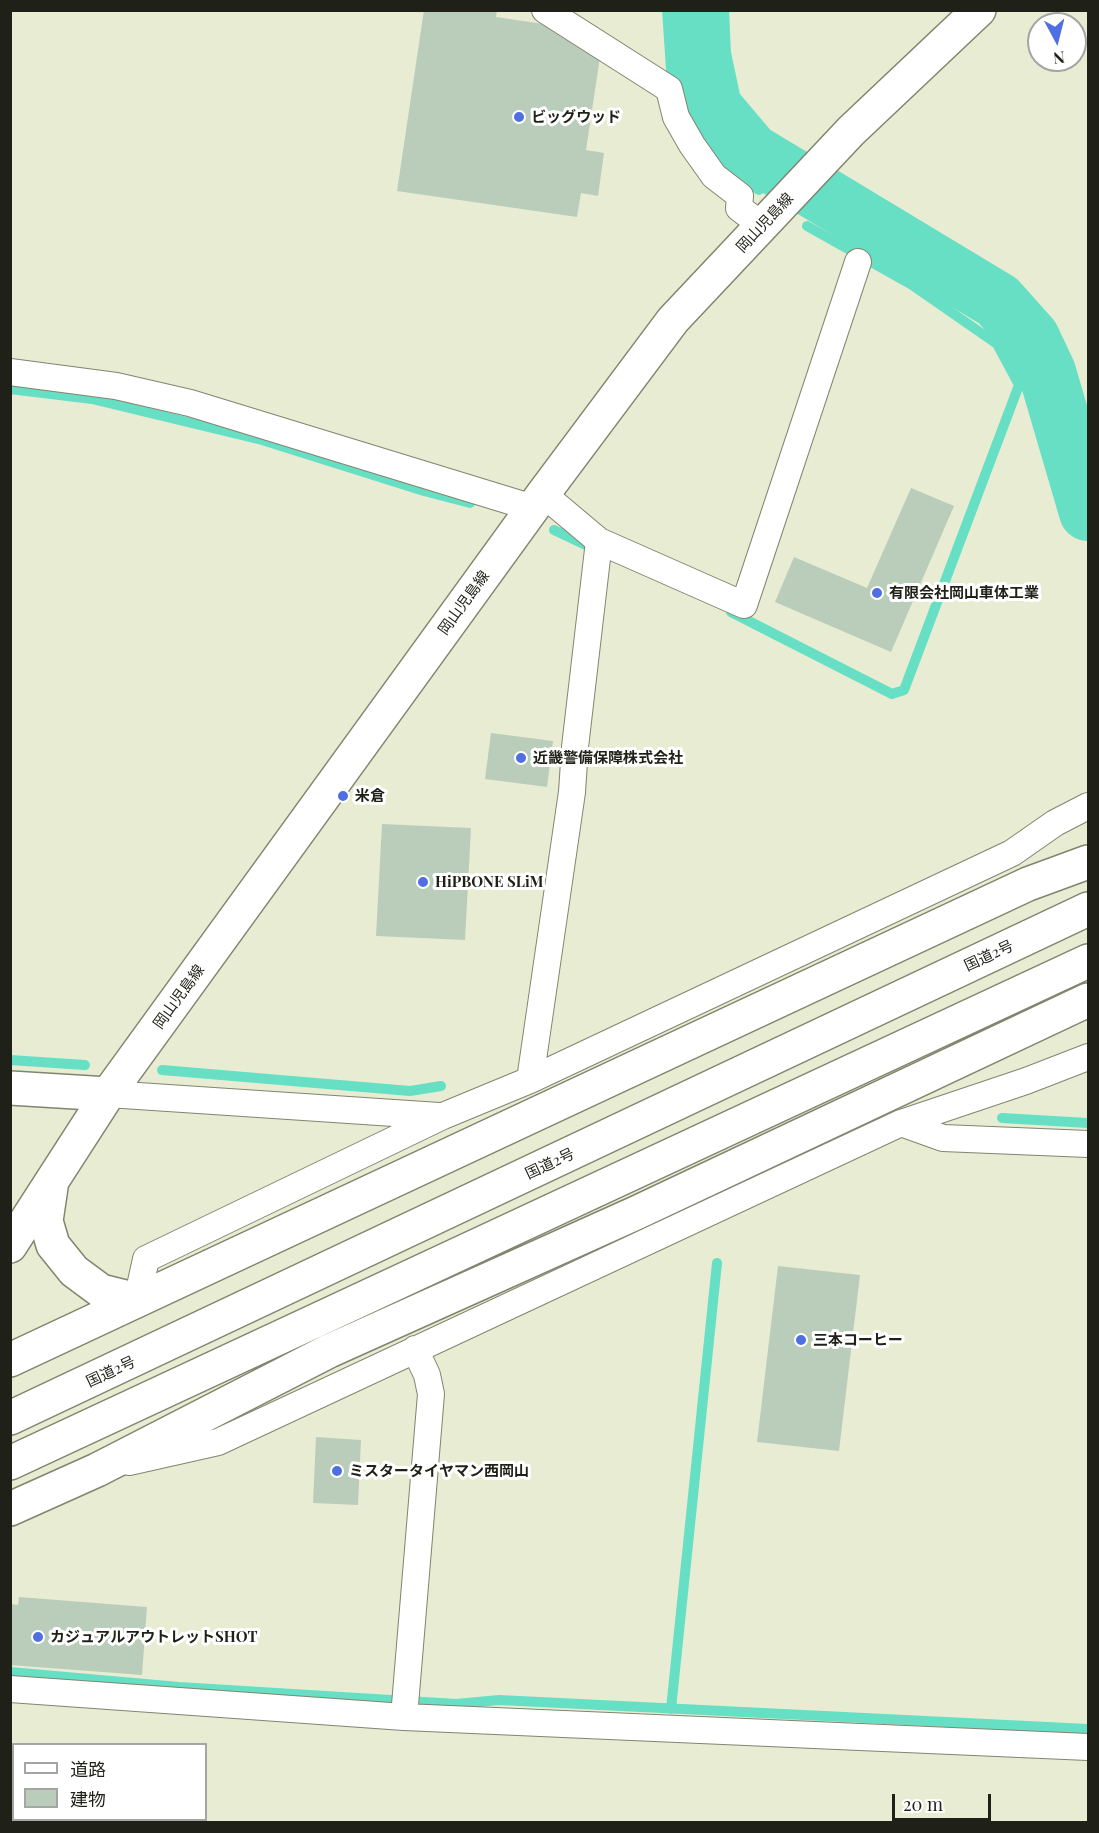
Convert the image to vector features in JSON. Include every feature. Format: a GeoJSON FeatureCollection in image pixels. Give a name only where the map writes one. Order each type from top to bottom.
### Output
{"type":"FeatureCollection","features":[{"type":"Feature","properties":{"kind":"main road","name":"岡山児島線"},"geometry":{"type":"LineString","coordinates":[[10,1246],[108,1094],[538,501],[673,320],[851,130],[979,10]]}},
{"type":"Feature","properties":{"kind":"main road"},"geometry":{"type":"LineString","coordinates":[[10,1360],[1017,889],[1089,862]]}},
{"type":"Feature","properties":{"kind":"main road","name":"国道2号"},"geometry":{"type":"LineString","coordinates":[[10,1418],[1089,909]]}},
{"type":"Feature","properties":{"kind":"main road"},"geometry":{"type":"LineString","coordinates":[[10,1463],[1089,961]]}},
{"type":"Feature","properties":{"kind":"main road"},"geometry":{"type":"LineString","coordinates":[[10,1509],[96,1470],[329,1351],[636,1213],[1089,1000]]}},
{"type":"Feature","properties":{"kind":"main road"},"geometry":{"type":"LineString","coordinates":[[10,1088],[108,1094]]}},
{"type":"Feature","properties":{"kind":"main road"},"geometry":{"type":"LineString","coordinates":[[51,1185],[46,1221],[53,1245],[74,1271],[101,1291],[137,1300]]}},
{"type":"Feature","properties":{"kind":"street"},"geometry":{"type":"LineString","coordinates":[[545,10],[669,88],[676,117],[692,145],[714,176],[740,196],[739,208],[763,226]]}},
{"type":"Feature","properties":{"kind":"street"},"geometry":{"type":"LineString","coordinates":[[10,372],[116,386],[190,403],[538,501],[598,549],[744,605],[858,262]]}},
{"type":"Feature","properties":{"kind":"street"},"geometry":{"type":"LineString","coordinates":[[530,1080],[572,792],[575,747],[598,549]]}},
{"type":"Feature","properties":{"kind":"street"},"geometry":{"type":"LineString","coordinates":[[137,1300],[146,1259],[442,1116],[530,1080],[1012,853],[1055,823],[1089,806]]}},
{"type":"Feature","properties":{"kind":"street"},"geometry":{"type":"LineString","coordinates":[[96,1470],[218,1442],[901,1123],[1089,1057]]}},
{"type":"Feature","properties":{"kind":"street"},"geometry":{"type":"LineString","coordinates":[[108,1094],[442,1116]]}},
{"type":"Feature","properties":{"kind":"street"},"geometry":{"type":"LineString","coordinates":[[901,1123],[942,1138],[1089,1144]]}},
{"type":"Feature","properties":{"kind":"street"},"geometry":{"type":"LineString","coordinates":[[405,1704],[431,1394],[427,1375],[415,1349]]}},
{"type":"Feature","properties":{"kind":"street"},"geometry":{"type":"LineString","coordinates":[[10,1689],[405,1704],[1089,1746]]}},
{"type":"Feature","properties":{"kind":"building"},"geometry":{"type":"Polygon","coordinates":[[[424,10],[497,10],[496,17],[564,27],[600,57],[586,150],[604,153],[598,196],[581,193],[577,217],[397,191],[424,10]]]}},
{"type":"Feature","properties":{"kind":"building"},"geometry":{"type":"Polygon","coordinates":[[[911,488],[954,506],[891,652],[775,602],[794,557],[867,588],[911,488]]]}},
{"type":"Feature","properties":{"kind":"building"},"geometry":{"type":"Polygon","coordinates":[[[491,733],[553,741],[547,787],[485,779],[491,733]]]}},
{"type":"Feature","properties":{"kind":"building"},"geometry":{"type":"Polygon","coordinates":[[[382,824],[471,828],[465,940],[376,936],[382,824]]]}},
{"type":"Feature","properties":{"kind":"building"},"geometry":{"type":"Polygon","coordinates":[[[778,1266],[860,1275],[839,1451],[757,1442],[778,1266]]]}},
{"type":"Feature","properties":{"kind":"building"},"geometry":{"type":"Polygon","coordinates":[[[316,1437],[361,1440],[358,1505],[313,1503],[316,1437]]]}},
{"type":"Feature","properties":{"kind":"building"},"geometry":{"type":"Polygon","coordinates":[[[19,1597],[147,1607],[142,1675],[10,1665],[10,1604],[18,1605],[19,1597]]]}},
{"type":"Feature","properties":{"kind":"waterway"},"geometry":{"type":"LineString","coordinates":[[667,10],[671,69],[678,89]]}},
{"type":"Feature","properties":{"kind":"waterway"},"geometry":{"type":"LineString","coordinates":[[700,10],[702,55],[713,107],[751,152],[998,301],[1031,338],[1047,372],[1088,512]]}},
{"type":"Feature","properties":{"kind":"waterway"},"geometry":{"type":"LineString","coordinates":[[705,143],[710,151],[759,190]]}},
{"type":"Feature","properties":{"kind":"waterway"},"geometry":{"type":"LineString","coordinates":[[731,612],[892,694],[904,690],[1019,385],[997,344],[912,285],[807,226]]}},
{"type":"Feature","properties":{"kind":"waterway"},"geometry":{"type":"LineString","coordinates":[[10,389],[92,399],[262,440],[424,491],[470,503]]}},
{"type":"Feature","properties":{"kind":"waterway"},"geometry":{"type":"LineString","coordinates":[[554,530],[592,548]]}},
{"type":"Feature","properties":{"kind":"waterway"},"geometry":{"type":"LineString","coordinates":[[10,1060],[85,1065]]}},
{"type":"Feature","properties":{"kind":"waterway"},"geometry":{"type":"LineString","coordinates":[[162,1070],[410,1091],[441,1086]]}},
{"type":"Feature","properties":{"kind":"waterway"},"geometry":{"type":"LineString","coordinates":[[1002,1118],[1088,1123]]}},
{"type":"Feature","properties":{"kind":"waterway"},"geometry":{"type":"LineString","coordinates":[[671,1709],[717,1263]]}},
{"type":"Feature","properties":{"kind":"waterway"},"geometry":{"type":"LineString","coordinates":[[10,1672],[179,1687],[456,1704],[499,1700],[1088,1729]]}},
{"type":"Feature","properties":{"kind":"place","name":"ビッグウッド"},"geometry":{"type":"Point","coordinates":[519,117]}},
{"type":"Feature","properties":{"kind":"place","name":"有限会社岡山車体工業"},"geometry":{"type":"Point","coordinates":[877,593]}},
{"type":"Feature","properties":{"kind":"place","name":"近畿警備保障株式会社"},"geometry":{"type":"Point","coordinates":[521,758]}},
{"type":"Feature","properties":{"kind":"place","name":"米倉"},"geometry":{"type":"Point","coordinates":[343,796]}},
{"type":"Feature","properties":{"kind":"place","name":"HiPBONE SLiM"},"geometry":{"type":"Point","coordinates":[423,882]}},
{"type":"Feature","properties":{"kind":"place","name":"三本コーヒー"},"geometry":{"type":"Point","coordinates":[801,1340]}},
{"type":"Feature","properties":{"kind":"place","name":"ミスタータイヤマン西岡山"},"geometry":{"type":"Point","coordinates":[337,1471]}},
{"type":"Feature","properties":{"kind":"place","name":"カジュアルアウトレットSHOT"},"geometry":{"type":"Point","coordinates":[38,1637]}}]}
